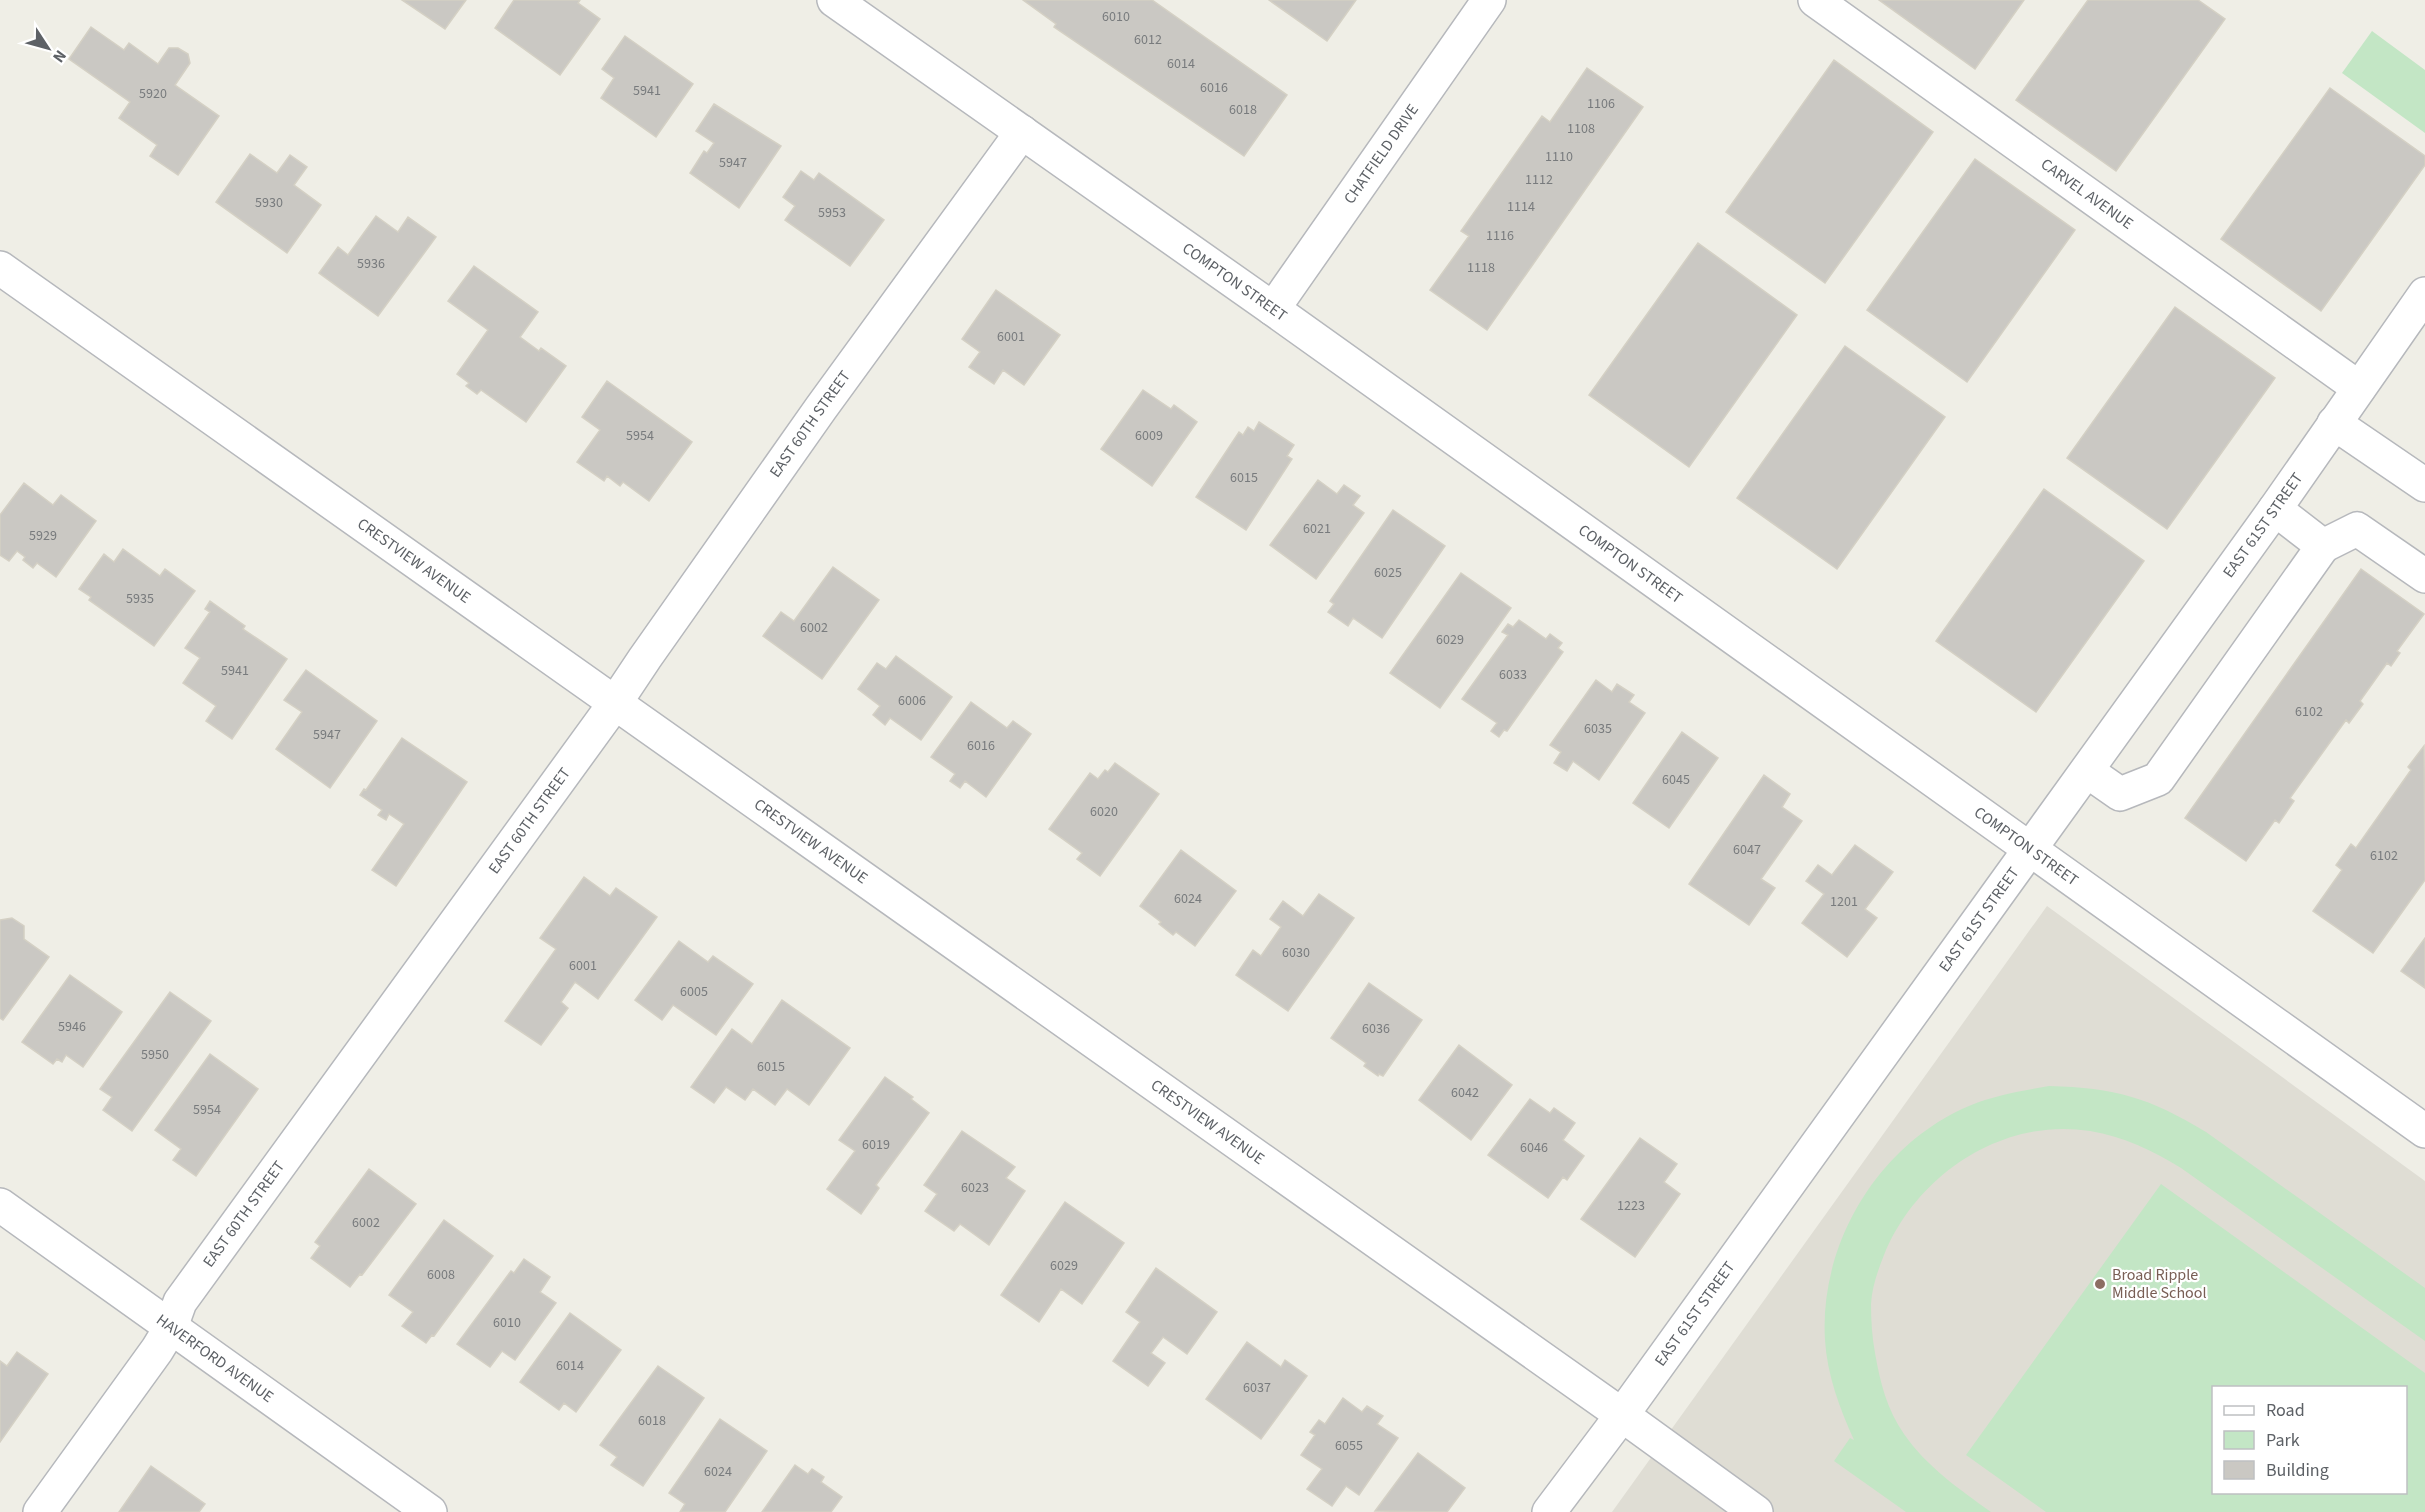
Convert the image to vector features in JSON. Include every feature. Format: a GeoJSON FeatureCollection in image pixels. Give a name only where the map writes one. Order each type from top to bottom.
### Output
{"type":"FeatureCollection","features":[{"type":"Feature","properties":{"kind":"street","name":"COMPTON STREET"},"geometry":{"type":"LineString","coordinates":[[834,0],[2030,847],[2425,1131]]}},
{"type":"Feature","properties":{"kind":"street","name":"CHATFIELD DRIVE"},"geometry":{"type":"LineString","coordinates":[[1273,309],[1489,0]]}},
{"type":"Feature","properties":{"kind":"street","name":"CARVEL AVENUE"},"geometry":{"type":"LineString","coordinates":[[1815,0],[2359,388]]}},
{"type":"Feature","properties":{"kind":"street","name":"EAST 60TH STREET"},"geometry":{"type":"LineString","coordinates":[[40,1512],[157,1350],[171,1327],[180,1302],[615,703],[814,417],[1022,132]]}},
{"type":"Feature","properties":{"kind":"street","name":"CRESTVIEW AVENUE"},"geometry":{"type":"LineString","coordinates":[[0,268],[1756,1512]]}},
{"type":"Feature","properties":{"kind":"street","name":"EAST 61ST STREET"},"geometry":{"type":"LineString","coordinates":[[1549,1512],[1622,1415],[2276,509],[2425,294]]}},
{"type":"Feature","properties":{"kind":"street"},"geometry":{"type":"LineString","coordinates":[[2334,423],[2425,485]]}},
{"type":"Feature","properties":{"kind":"street"},"geometry":{"type":"LineString","coordinates":[[2276,509],[2323,546]]}},
{"type":"Feature","properties":{"kind":"street"},"geometry":{"type":"LineString","coordinates":[[2086,771],[2120,794],[2158,779],[2323,546],[2357,529],[2425,576]]}},
{"type":"Feature","properties":{"kind":"street","name":"HAVERFORD AVENUE"},"geometry":{"type":"LineString","coordinates":[[0,1205],[430,1512]]}},
{"type":"Feature","properties":{"kind":"shaded area","name":"Broad Ripple Middle School"},"geometry":{"type":"Polygon","coordinates":[[[2047,906],[2425,1181],[2425,1512],[1612,1512],[2047,906]]]}},
{"type":"Feature","properties":{"kind":"green space"},"geometry":{"type":"Polygon","coordinates":[[[2372,31],[2425,70],[2425,133],[2342,73],[2372,31]]]}},
{"type":"Feature","properties":{"kind":"green space"},"geometry":{"type":"Polygon","coordinates":[[[2049,1086],[2094,1089],[2131,1097],[2166,1110],[2206,1132],[2425,1288],[2425,1341],[2181,1168],[2159,1155],[2126,1141],[2090,1131],[2057,1129],[2025,1133],[1994,1143],[1966,1158],[1940,1177],[1917,1200],[1898,1226],[1884,1255],[1874,1285],[1871,1304],[1874,1347],[1882,1385],[1893,1415],[1904,1434],[1923,1457],[1944,1477],[1991,1512],[1906,1512],[1834,1461],[1850,1438],[1854,1440],[1835,1392],[1826,1353],[1826,1304],[1832,1268],[1844,1233],[1861,1201],[1882,1171],[1908,1145],[1937,1123],[1969,1106],[1999,1096],[2049,1086]]]}},
{"type":"Feature","properties":{"kind":"green space"},"geometry":{"type":"Polygon","coordinates":[[[2161,1184],[2425,1373],[2425,1512],[2046,1512],[1966,1455],[2161,1184]]]}},
{"type":"Feature","properties":{"kind":"building"},"geometry":{"type":"Polygon","coordinates":[[[402,0],[466,0],[445,29],[402,0]]]}},
{"type":"Feature","properties":{"kind":"building"},"geometry":{"type":"Polygon","coordinates":[[[514,0],[580,0],[578,3],[600,19],[560,75],[495,28],[514,0]]]}},
{"type":"Feature","properties":{"kind":"building"},"geometry":{"type":"Polygon","coordinates":[[[1023,0],[1152,0],[1287,95],[1244,156],[1054,27],[1056,24],[1023,0]]]}},
{"type":"Feature","properties":{"kind":"building"},"geometry":{"type":"Polygon","coordinates":[[[1269,0],[1356,0],[1327,41],[1269,0]]]}},
{"type":"Feature","properties":{"kind":"building"},"geometry":{"type":"Polygon","coordinates":[[[1879,0],[2024,0],[1975,69],[1879,0]]]}},
{"type":"Feature","properties":{"kind":"building"},"geometry":{"type":"Polygon","coordinates":[[[2088,0],[2198,0],[2225,19],[2116,171],[2016,100],[2088,0]]]}},
{"type":"Feature","properties":{"kind":"building"},"geometry":{"type":"Polygon","coordinates":[[[91,27],[124,50],[129,43],[158,64],[169,48],[178,48],[188,54],[190,63],[175,85],[219,116],[178,175],[150,156],[157,145],[119,118],[130,102],[69,59],[91,27]]]}},
{"type":"Feature","properties":{"kind":"building"},"geometry":{"type":"Polygon","coordinates":[[[625,36],[693,84],[656,137],[601,98],[614,78],[602,69],[625,36]]]}},
{"type":"Feature","properties":{"kind":"building"},"geometry":{"type":"Polygon","coordinates":[[[1834,60],[1933,132],[1825,283],[1726,212],[1834,60]]]}},
{"type":"Feature","properties":{"kind":"building"},"geometry":{"type":"Polygon","coordinates":[[[1587,68],[1643,107],[1487,330],[1430,290],[1469,236],[1461,231],[1542,116],[1550,122],[1587,68]]]}},
{"type":"Feature","properties":{"kind":"building"},"geometry":{"type":"Polygon","coordinates":[[[2330,88],[2425,156],[2425,165],[2321,311],[2221,239],[2330,88]]]}},
{"type":"Feature","properties":{"kind":"building"},"geometry":{"type":"Polygon","coordinates":[[[714,104],[781,146],[739,208],[690,173],[704,151],[707,153],[714,143],[696,131],[714,104]]]}},
{"type":"Feature","properties":{"kind":"building"},"geometry":{"type":"Polygon","coordinates":[[[250,154],[277,173],[290,155],[307,167],[294,185],[321,205],[287,253],[216,202],[250,154]]]}},
{"type":"Feature","properties":{"kind":"building"},"geometry":{"type":"Polygon","coordinates":[[[1975,159],[2075,230],[1967,382],[1867,310],[1975,159]]]}},
{"type":"Feature","properties":{"kind":"building"},"geometry":{"type":"Polygon","coordinates":[[[801,171],[814,180],[819,173],[884,220],[850,266],[785,220],[795,206],[783,197],[801,171]]]}},
{"type":"Feature","properties":{"kind":"building"},"geometry":{"type":"Polygon","coordinates":[[[376,216],[398,232],[408,217],[436,237],[378,316],[319,273],[338,247],[348,255],[376,216]]]}},
{"type":"Feature","properties":{"kind":"building"},"geometry":{"type":"Polygon","coordinates":[[[1698,243],[1797,315],[1689,467],[1589,395],[1698,243]]]}},
{"type":"Feature","properties":{"kind":"building"},"geometry":{"type":"Polygon","coordinates":[[[474,266],[538,312],[520,337],[539,351],[541,348],[566,366],[526,422],[481,390],[477,394],[466,386],[469,383],[457,374],[488,330],[448,301],[474,266]]]}},
{"type":"Feature","properties":{"kind":"building"},"geometry":{"type":"Polygon","coordinates":[[[996,290],[1060,335],[1024,385],[1003,370],[994,384],[969,367],[980,352],[962,339],[996,290]]]}},
{"type":"Feature","properties":{"kind":"building"},"geometry":{"type":"Polygon","coordinates":[[[2175,307],[2275,378],[2167,529],[2067,458],[2175,307]]]}},
{"type":"Feature","properties":{"kind":"building"},"geometry":{"type":"Polygon","coordinates":[[[1845,346],[1945,417],[1837,569],[1737,498],[1845,346]]]}},
{"type":"Feature","properties":{"kind":"building"},"geometry":{"type":"Polygon","coordinates":[[[607,381],[692,442],[649,501],[623,482],[620,486],[607,476],[604,481],[577,462],[600,430],[582,417],[607,381]]]}},
{"type":"Feature","properties":{"kind":"building"},"geometry":{"type":"Polygon","coordinates":[[[1143,390],[1171,409],[1174,405],[1197,422],[1152,486],[1101,449],[1143,390]]]}},
{"type":"Feature","properties":{"kind":"building"},"geometry":{"type":"Polygon","coordinates":[[[1259,422],[1294,445],[1287,456],[1292,459],[1246,530],[1196,497],[1239,432],[1243,435],[1248,427],[1254,431],[1259,422]]]}},
{"type":"Feature","properties":{"kind":"building"},"geometry":{"type":"Polygon","coordinates":[[[1318,480],[1337,494],[1344,485],[1360,496],[1353,505],[1364,513],[1316,579],[1270,545],[1318,480]]]}},
{"type":"Feature","properties":{"kind":"building"},"geometry":{"type":"Polygon","coordinates":[[[24,483],[53,505],[61,495],[96,521],[56,577],[37,563],[33,568],[17,551],[9,561],[0,555],[0,515],[24,483]]]}},
{"type":"Feature","properties":{"kind":"building"},"geometry":{"type":"Polygon","coordinates":[[[2044,489],[2144,561],[2036,712],[1936,641],[2044,489]]]}},
{"type":"Feature","properties":{"kind":"building"},"geometry":{"type":"Polygon","coordinates":[[[1393,510],[1445,546],[1382,638],[1353,618],[1348,626],[1328,612],[1334,604],[1330,601],[1393,510]]]}},
{"type":"Feature","properties":{"kind":"building"},"geometry":{"type":"Polygon","coordinates":[[[123,549],[160,576],[165,569],[195,591],[154,646],[89,600],[91,597],[79,589],[104,554],[114,562],[123,549]]]}},
{"type":"Feature","properties":{"kind":"building"},"geometry":{"type":"Polygon","coordinates":[[[833,567],[879,600],[822,679],[763,636],[781,612],[794,621],[833,567]]]}},
{"type":"Feature","properties":{"kind":"building"},"geometry":{"type":"Polygon","coordinates":[[[2361,569],[2424,614],[2397,651],[2400,653],[2391,666],[2387,663],[2360,701],[2363,704],[2349,723],[2346,720],[2290,798],[2294,801],[2279,823],[2275,820],[2246,861],[2185,818],[2361,569]]]}},
{"type":"Feature","properties":{"kind":"building"},"geometry":{"type":"Polygon","coordinates":[[[1461,573],[1511,608],[1440,708],[1390,673],[1461,573]]]}},
{"type":"Feature","properties":{"kind":"building"},"geometry":{"type":"Polygon","coordinates":[[[210,601],[245,626],[243,629],[287,659],[232,739],[206,721],[216,706],[183,683],[200,658],[185,648],[210,612],[205,609],[210,601]]]}},
{"type":"Feature","properties":{"kind":"building"},"geometry":{"type":"Polygon","coordinates":[[[1519,620],[1546,639],[1550,634],[1562,643],[1558,648],[1563,652],[1507,731],[1504,730],[1499,737],[1491,731],[1497,723],[1462,699],[1508,635],[1502,632],[1508,624],[1513,627],[1519,620]]]}},
{"type":"Feature","properties":{"kind":"building"},"geometry":{"type":"Polygon","coordinates":[[[896,656],[952,697],[921,740],[890,718],[885,725],[873,715],[880,706],[858,689],[877,663],[886,669],[896,656]]]}},
{"type":"Feature","properties":{"kind":"building"},"geometry":{"type":"Polygon","coordinates":[[[306,670],[377,721],[330,788],[276,749],[302,712],[284,700],[306,670]]]}},
{"type":"Feature","properties":{"kind":"building"},"geometry":{"type":"Polygon","coordinates":[[[1596,680],[1612,692],[1617,684],[1634,695],[1629,702],[1645,713],[1599,780],[1573,761],[1567,771],[1554,763],[1561,752],[1550,745],[1596,680]]]}},
{"type":"Feature","properties":{"kind":"building"},"geometry":{"type":"Polygon","coordinates":[[[971,702],[1007,728],[1013,721],[1031,734],[986,797],[965,781],[960,788],[950,781],[955,774],[931,757],[971,702]]]}},
{"type":"Feature","properties":{"kind":"building"},"geometry":{"type":"Polygon","coordinates":[[[1682,732],[1718,758],[1669,828],[1633,803],[1682,732]]]}},
{"type":"Feature","properties":{"kind":"building"},"geometry":{"type":"Polygon","coordinates":[[[402,738],[467,782],[396,886],[372,870],[404,824],[389,814],[386,820],[378,815],[382,810],[360,795],[364,789],[366,790],[402,738]]]}},
{"type":"Feature","properties":{"kind":"building"},"geometry":{"type":"Polygon","coordinates":[[[2424,746],[2425,880],[2373,953],[2313,911],[2342,870],[2336,865],[2351,844],[2356,848],[2411,770],[2408,767],[2424,746]]]}},
{"type":"Feature","properties":{"kind":"building"},"geometry":{"type":"Polygon","coordinates":[[[1115,763],[1159,794],[1100,876],[1077,859],[1082,853],[1049,829],[1090,773],[1098,779],[1115,763]]]}},
{"type":"Feature","properties":{"kind":"building"},"geometry":{"type":"Polygon","coordinates":[[[1764,775],[1790,794],[1782,807],[1802,821],[1761,879],[1775,888],[1749,925],[1689,884],[1764,775]]]}},
{"type":"Feature","properties":{"kind":"building"},"geometry":{"type":"Polygon","coordinates":[[[1855,845],[1893,872],[1865,909],[1877,918],[1847,957],[1802,923],[1824,894],[1806,881],[1818,865],[1832,875],[1855,845]]]}},
{"type":"Feature","properties":{"kind":"building"},"geometry":{"type":"Polygon","coordinates":[[[1181,850],[1236,891],[1195,946],[1176,932],[1173,935],[1159,924],[1161,922],[1140,906],[1181,850]]]}},
{"type":"Feature","properties":{"kind":"building"},"geometry":{"type":"Polygon","coordinates":[[[584,877],[610,896],[616,888],[657,917],[598,999],[575,982],[561,1002],[568,1008],[541,1045],[505,1021],[556,949],[540,938],[584,877]]]}},
{"type":"Feature","properties":{"kind":"building"},"geometry":{"type":"Polygon","coordinates":[[[1319,894],[1354,918],[1288,1011],[1236,975],[1253,950],[1261,956],[1281,927],[1270,919],[1283,901],[1303,916],[1319,894]]]}},
{"type":"Feature","properties":{"kind":"building"},"geometry":{"type":"Polygon","coordinates":[[[12,918],[24,926],[24,939],[49,957],[3,1020],[0,1018],[0,920],[12,918]]]}},
{"type":"Feature","properties":{"kind":"building"},"geometry":{"type":"Polygon","coordinates":[[[2425,938],[2425,988],[2401,971],[2425,938]]]}},
{"type":"Feature","properties":{"kind":"building"},"geometry":{"type":"Polygon","coordinates":[[[679,941],[708,962],[713,956],[753,984],[716,1035],[673,1005],[662,1020],[635,1000],[679,941]]]}},
{"type":"Feature","properties":{"kind":"building"},"geometry":{"type":"Polygon","coordinates":[[[70,975],[122,1012],[83,1067],[66,1055],[62,1062],[57,1059],[53,1064],[22,1042],[70,975]]]}},
{"type":"Feature","properties":{"kind":"building"},"geometry":{"type":"Polygon","coordinates":[[[1369,983],[1422,1020],[1383,1076],[1379,1074],[1378,1076],[1364,1066],[1366,1063],[1331,1038],[1369,983]]]}},
{"type":"Feature","properties":{"kind":"building"},"geometry":{"type":"Polygon","coordinates":[[[170,992],[211,1021],[132,1131],[103,1110],[112,1097],[100,1089],[170,992]]]}},
{"type":"Feature","properties":{"kind":"building"},"geometry":{"type":"Polygon","coordinates":[[[782,1000],[850,1048],[809,1105],[787,1089],[775,1105],[753,1089],[745,1100],[726,1087],[714,1103],[691,1087],[732,1029],[752,1044],[782,1000]]]}},
{"type":"Feature","properties":{"kind":"building"},"geometry":{"type":"Polygon","coordinates":[[[1459,1045],[1512,1085],[1471,1140],[1419,1100],[1459,1045]]]}},
{"type":"Feature","properties":{"kind":"building"},"geometry":{"type":"Polygon","coordinates":[[[210,1054],[258,1089],[196,1176],[173,1160],[181,1149],[155,1130],[210,1054]]]}},
{"type":"Feature","properties":{"kind":"building"},"geometry":{"type":"Polygon","coordinates":[[[885,1077],[913,1097],[911,1099],[929,1113],[876,1185],[879,1188],[861,1214],[827,1189],[855,1151],[839,1140],[885,1077]]]}},
{"type":"Feature","properties":{"kind":"building"},"geometry":{"type":"Polygon","coordinates":[[[1530,1099],[1550,1113],[1554,1108],[1575,1123],[1563,1140],[1584,1156],[1567,1180],[1563,1177],[1548,1198],[1488,1155],[1530,1099]]]}},
{"type":"Feature","properties":{"kind":"building"},"geometry":{"type":"Polygon","coordinates":[[[962,1131],[1015,1167],[1006,1178],[1025,1191],[989,1245],[960,1224],[954,1231],[925,1211],[937,1194],[924,1185],[962,1131]]]}},
{"type":"Feature","properties":{"kind":"building"},"geometry":{"type":"Polygon","coordinates":[[[1640,1138],[1677,1164],[1664,1182],[1680,1194],[1635,1257],[1581,1219],[1640,1138]]]}},
{"type":"Feature","properties":{"kind":"building"},"geometry":{"type":"Polygon","coordinates":[[[369,1169],[416,1204],[362,1275],[360,1274],[350,1287],[311,1258],[320,1246],[315,1242],[369,1169]]]}},
{"type":"Feature","properties":{"kind":"building"},"geometry":{"type":"Polygon","coordinates":[[[1065,1202],[1124,1243],[1082,1304],[1061,1289],[1039,1322],[1001,1295],[1065,1202]]]}},
{"type":"Feature","properties":{"kind":"building"},"geometry":{"type":"Polygon","coordinates":[[[444,1220],[493,1256],[434,1336],[432,1335],[426,1343],[402,1326],[413,1312],[389,1295],[444,1220]]]}},
{"type":"Feature","properties":{"kind":"building"},"geometry":{"type":"Polygon","coordinates":[[[524,1259],[550,1277],[540,1292],[556,1303],[515,1360],[502,1351],[490,1367],[457,1344],[511,1271],[514,1273],[524,1259]]]}},
{"type":"Feature","properties":{"kind":"building"},"geometry":{"type":"Polygon","coordinates":[[[1156,1268],[1217,1312],[1187,1354],[1163,1337],[1151,1353],[1165,1363],[1148,1386],[1113,1361],[1140,1322],[1126,1312],[1156,1268]]]}},
{"type":"Feature","properties":{"kind":"building"},"geometry":{"type":"Polygon","coordinates":[[[570,1313],[621,1350],[576,1412],[564,1403],[559,1410],[520,1382],[570,1313]]]}},
{"type":"Feature","properties":{"kind":"building"},"geometry":{"type":"Polygon","coordinates":[[[1247,1342],[1281,1367],[1285,1360],[1307,1376],[1261,1439],[1206,1399],[1247,1342]]]}},
{"type":"Feature","properties":{"kind":"building"},"geometry":{"type":"Polygon","coordinates":[[[17,1352],[48,1374],[0,1442],[0,1361],[7,1366],[17,1352]]]}},
{"type":"Feature","properties":{"kind":"building"},"geometry":{"type":"Polygon","coordinates":[[[658,1366],[704,1398],[643,1486],[611,1465],[617,1457],[600,1445],[658,1366]]]}},
{"type":"Feature","properties":{"kind":"building"},"geometry":{"type":"Polygon","coordinates":[[[1343,1398],[1362,1412],[1367,1406],[1383,1416],[1377,1424],[1398,1438],[1359,1495],[1346,1486],[1332,1506],[1307,1489],[1322,1469],[1301,1455],[1315,1435],[1310,1432],[1319,1420],[1325,1424],[1343,1398]]]}},
{"type":"Feature","properties":{"kind":"building"},"geometry":{"type":"Polygon","coordinates":[[[720,1419],[767,1451],[725,1512],[680,1512],[685,1504],[669,1493],[720,1419]]]}},
{"type":"Feature","properties":{"kind":"building"},"geometry":{"type":"Polygon","coordinates":[[[1418,1453],[1465,1488],[1447,1512],[1375,1511],[1418,1453]]]}},
{"type":"Feature","properties":{"kind":"building"},"geometry":{"type":"Polygon","coordinates":[[[795,1465],[808,1474],[812,1469],[824,1477],[821,1482],[842,1497],[831,1512],[762,1512],[795,1465]]]}},
{"type":"Feature","properties":{"kind":"building"},"geometry":{"type":"Polygon","coordinates":[[[151,1466],[205,1504],[199,1512],[119,1512],[151,1466]]]}},
{"type":"Feature","properties":{"kind":"place","name":"Broad Ripple Middle School"},"geometry":{"type":"Point","coordinates":[2100,1284]}}]}
